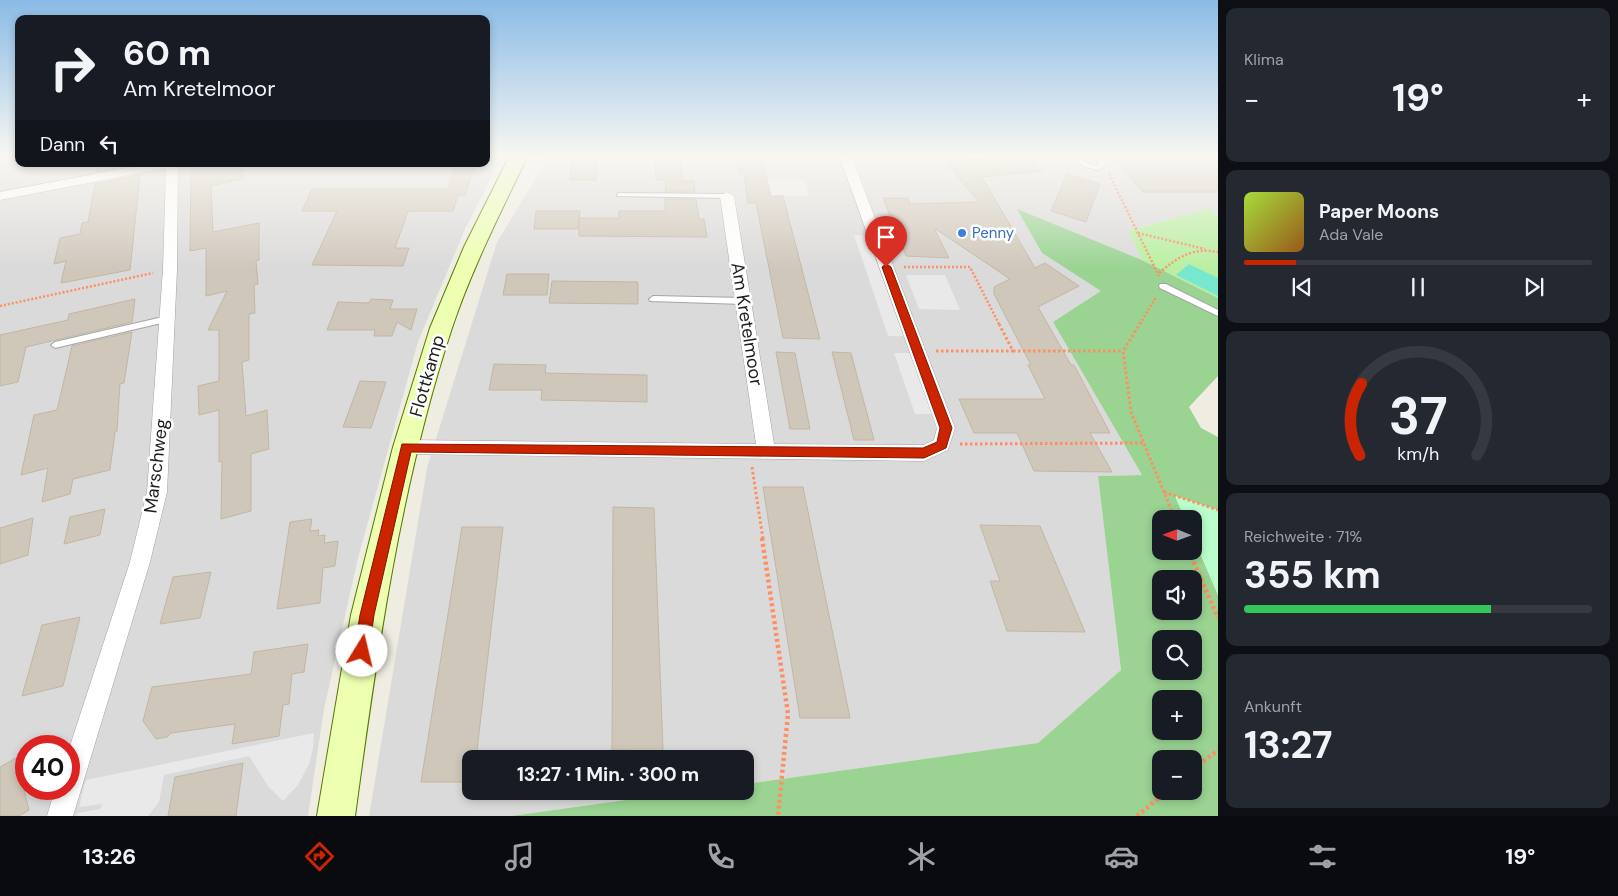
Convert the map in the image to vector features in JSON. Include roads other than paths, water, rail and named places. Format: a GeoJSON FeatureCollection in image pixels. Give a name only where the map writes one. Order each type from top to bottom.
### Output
{"type":"FeatureCollection","features":[{"type":"Feature","properties":{"kind":"street"},"geometry":{"type":"LineString","coordinates":[[0,196],[15,193]]}},
{"type":"Feature","properties":{"kind":"street","name":"Marschweg"},"geometry":{"type":"LineString","coordinates":[[80,750],[140,562],[157,492],[170,269],[171,193]]}},
{"type":"Feature","properties":{"kind":"street","name":"Flottkamp"},"geometry":{"type":"LineString","coordinates":[[336,816],[367,615],[406,447],[442,328],[474,247],[500,193]]}},
{"type":"Feature","properties":{"kind":"street"},"geometry":{"type":"LineString","coordinates":[[406,447],[924,453],[942,444],[946,428],[859,193]]}},
{"type":"Feature","properties":{"kind":"street","name":"Am Kretelmoor"},"geometry":{"type":"LineString","coordinates":[[727,196],[743,301],[758,452]]}},
{"type":"Feature","properties":{"kind":"street","name":"Marschweg"},"geometry":{"type":"LineString","coordinates":[[60,816],[65,800]]}},
{"type":"Feature","properties":{"kind":"lane"},"geometry":{"type":"LineString","coordinates":[[619,195],[727,196]]}},
{"type":"Feature","properties":{"kind":"lane"},"geometry":{"type":"LineString","coordinates":[[1163,286],[1218,313]]}},
{"type":"Feature","properties":{"kind":"lane"},"geometry":{"type":"LineString","coordinates":[[653,299],[743,301]]}},
{"type":"Feature","properties":{"kind":"lane"},"geometry":{"type":"LineString","coordinates":[[55,345],[167,319]]}},
{"type":"Feature","properties":{"kind":"place","name":"Penny"},"geometry":{"type":"Point","coordinates":[962,233]}}]}
